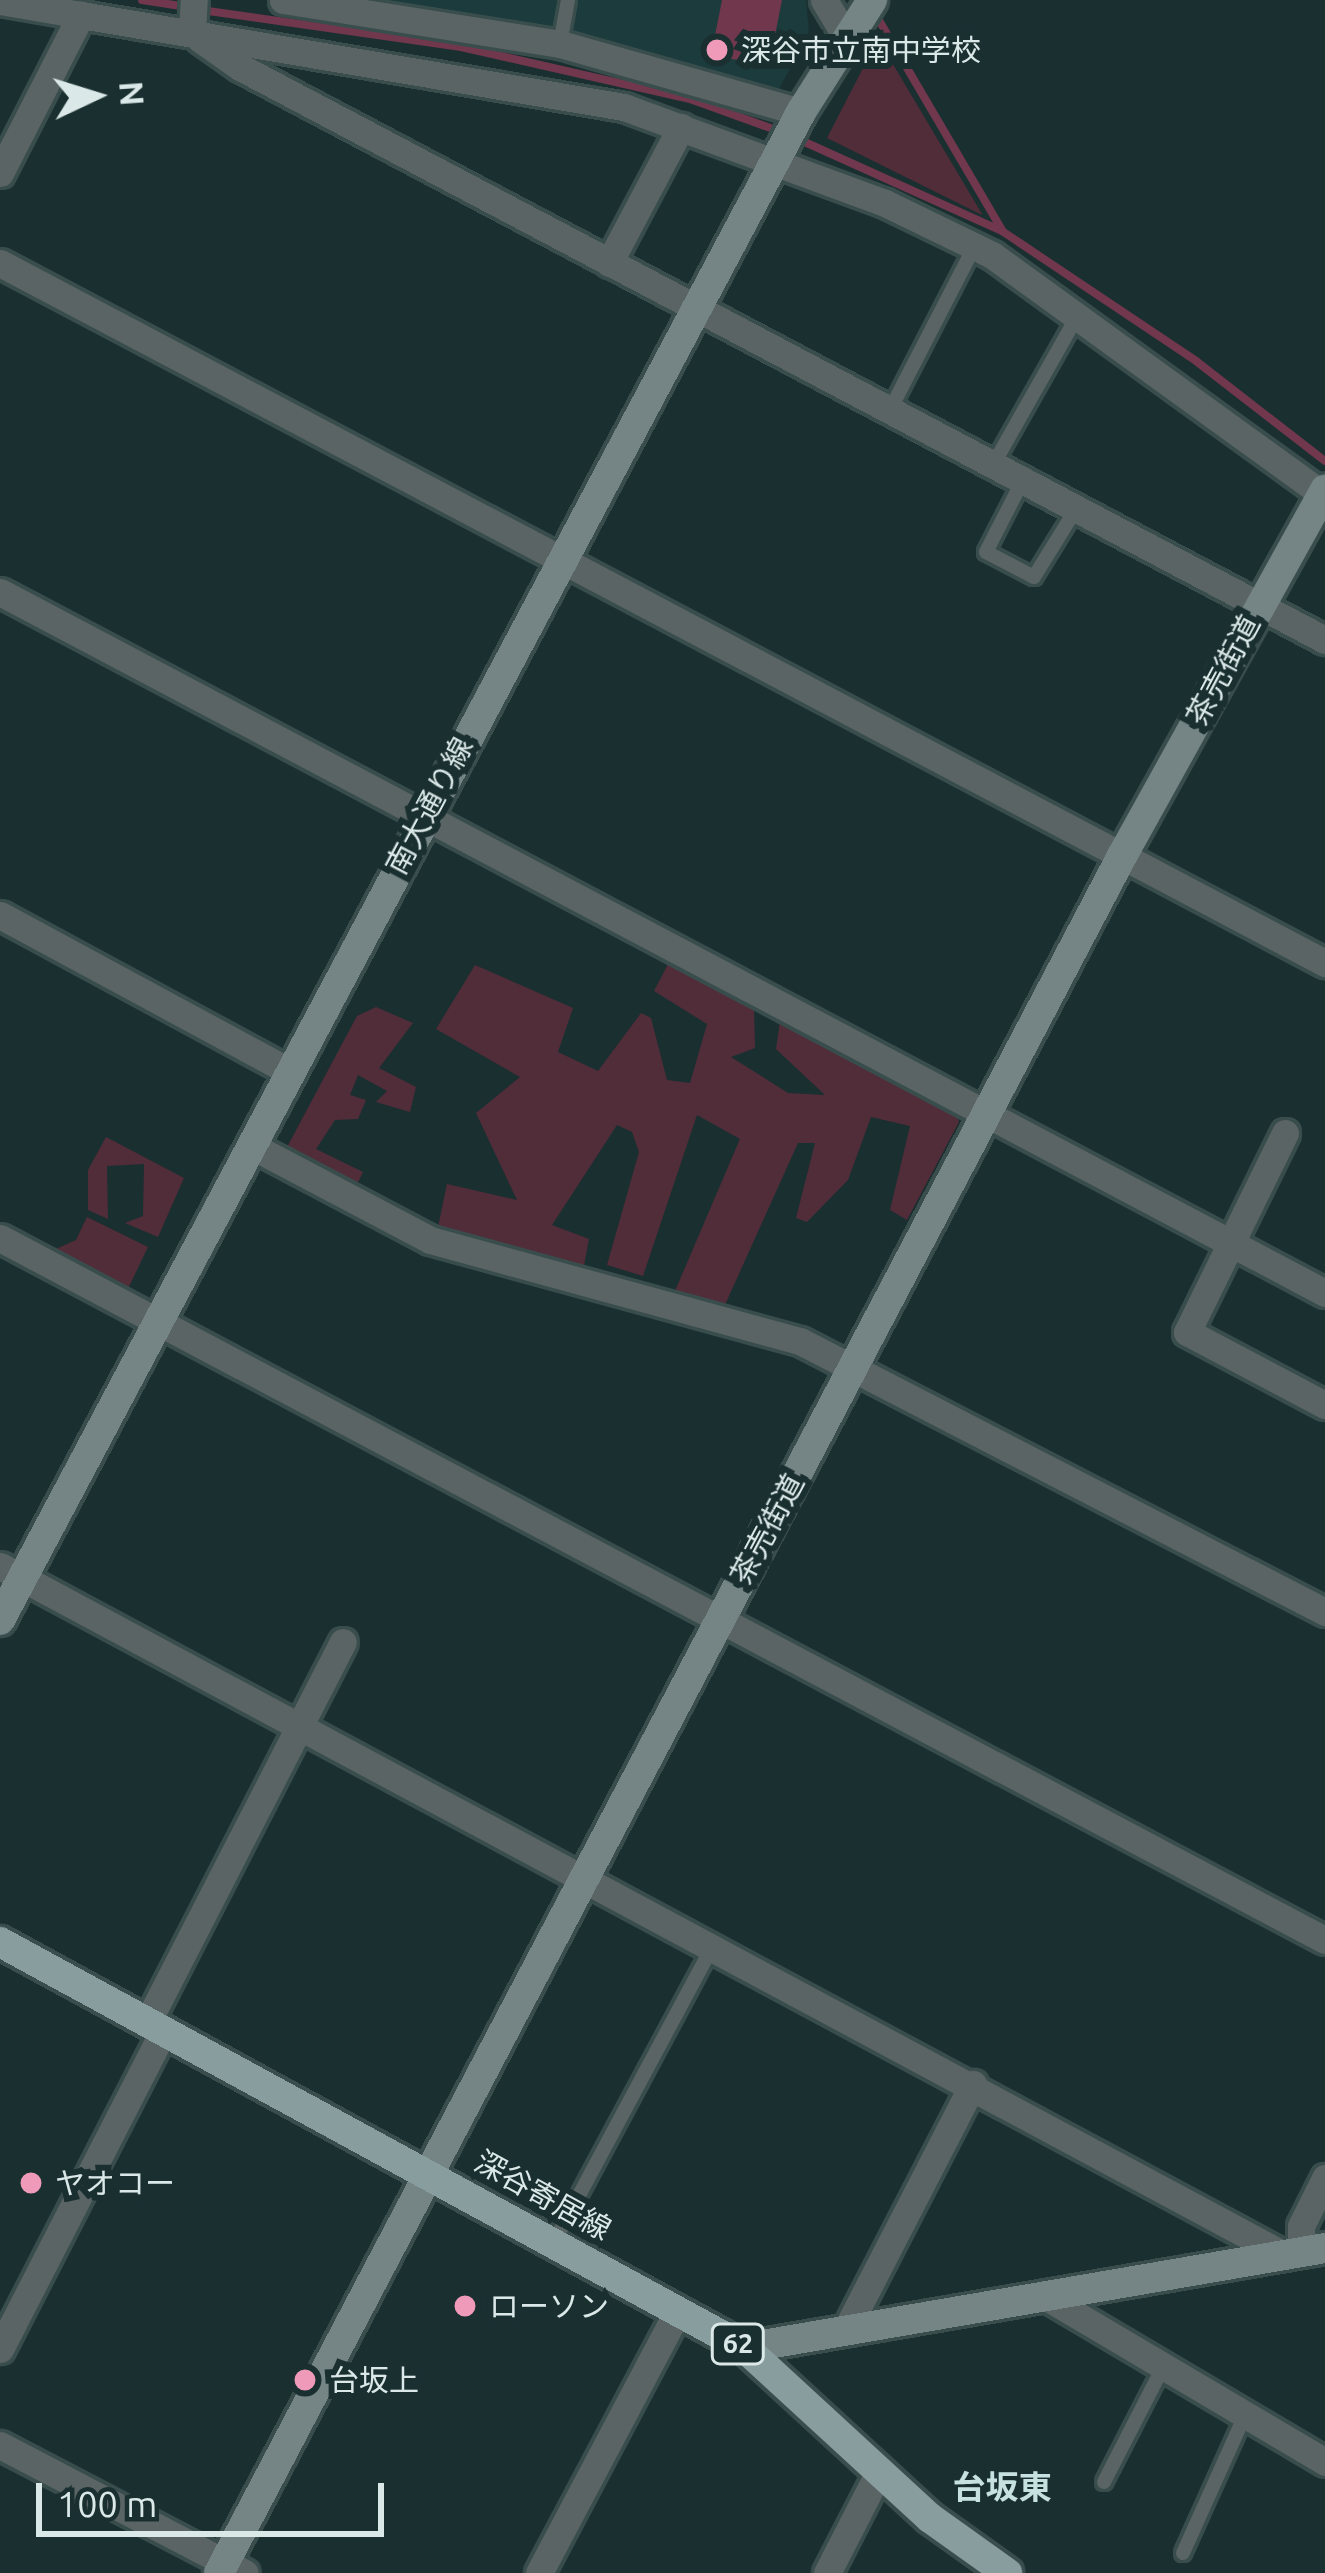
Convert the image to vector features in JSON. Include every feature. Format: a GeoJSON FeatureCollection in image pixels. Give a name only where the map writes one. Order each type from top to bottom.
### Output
{"type":"FeatureCollection","features":[{"type":"Feature","properties":{"kind":"main road","name":"深谷寄居線"},"geometry":{"type":"LineString","coordinates":[[0,1942],[746,2348],[879,2472],[1007,2573]]}},
{"type":"Feature","properties":{"kind":"street"},"geometry":{"type":"LineString","coordinates":[[284,0],[560,44],[801,112]]}},
{"type":"Feature","properties":{"kind":"street"},"geometry":{"type":"LineString","coordinates":[[824,0],[848,40]]}},
{"type":"Feature","properties":{"kind":"street","name":"南大通り線"},"geometry":{"type":"LineString","coordinates":[[0,1620],[11,1572],[252,1146],[423,815],[801,112],[872,0]]}},
{"type":"Feature","properties":{"kind":"street"},"geometry":{"type":"LineString","coordinates":[[0,1],[81,16],[192,19],[624,106],[775,162],[974,247],[1079,313],[1324,493]]}},
{"type":"Feature","properties":{"kind":"street"},"geometry":{"type":"LineString","coordinates":[[0,173],[81,16]]}},
{"type":"Feature","properties":{"kind":"street"},"geometry":{"type":"LineString","coordinates":[[192,19],[240,67],[1325,640]]}},
{"type":"Feature","properties":{"kind":"street"},"geometry":{"type":"LineString","coordinates":[[550,94],[560,44]]}},
{"type":"Feature","properties":{"kind":"street"},"geometry":{"type":"LineString","coordinates":[[609,262],[681,128]]}},
{"type":"Feature","properties":{"kind":"street"},"geometry":{"type":"LineString","coordinates":[[0,263],[1325,963]]}},
{"type":"Feature","properties":{"kind":"street","name":"茶売街道"},"geometry":{"type":"LineString","coordinates":[[229,2569],[429,2173],[718,1621],[988,1119],[1123,856],[1324,493]]}},
{"type":"Feature","properties":{"kind":"street"},"geometry":{"type":"LineString","coordinates":[[0,592],[988,1119],[1325,1293]]}},
{"type":"Feature","properties":{"kind":"street"},"geometry":{"type":"LineString","coordinates":[[0,915],[290,1072]]}},
{"type":"Feature","properties":{"kind":"street"},"geometry":{"type":"LineString","coordinates":[[1285,1133],[1187,1332],[1325,1405]]}},
{"type":"Feature","properties":{"kind":"street"},"geometry":{"type":"LineString","coordinates":[[252,1146],[430,1240],[800,1341],[1325,1612]]}},
{"type":"Feature","properties":{"kind":"street"},"geometry":{"type":"LineString","coordinates":[[0,1238],[1325,1940]]}},
{"type":"Feature","properties":{"kind":"street"},"geometry":{"type":"LineString","coordinates":[[11,1572],[974,2084],[1303,2251]]}},
{"type":"Feature","properties":{"kind":"street"},"geometry":{"type":"LineString","coordinates":[[0,2349],[343,1642]]}},
{"type":"Feature","properties":{"kind":"street"},"geometry":{"type":"LineString","coordinates":[[846,2330],[974,2084]]}},
{"type":"Feature","properties":{"kind":"street"},"geometry":{"type":"LineString","coordinates":[[1303,2251],[1300,2226],[1325,2178]]}},
{"type":"Feature","properties":{"kind":"street"},"geometry":{"type":"LineString","coordinates":[[746,2348],[1303,2251]]}},
{"type":"Feature","properties":{"kind":"street"},"geometry":{"type":"LineString","coordinates":[[1048,2299],[1325,2462]]}},
{"type":"Feature","properties":{"kind":"street"},"geometry":{"type":"LineString","coordinates":[[539,2573],[677,2311]]}},
{"type":"Feature","properties":{"kind":"street"},"geometry":{"type":"LineString","coordinates":[[0,2445],[229,2569]]}},
{"type":"Feature","properties":{"kind":"street"},"geometry":{"type":"LineString","coordinates":[[826,2573],[879,2472]]}},
{"type":"Feature","properties":{"kind":"lane"},"geometry":{"type":"LineString","coordinates":[[560,44],[568,0]]}},
{"type":"Feature","properties":{"kind":"lane"},"geometry":{"type":"LineString","coordinates":[[890,410],[974,247]]}},
{"type":"Feature","properties":{"kind":"lane"},"geometry":{"type":"LineString","coordinates":[[993,465],[1079,313]]}},
{"type":"Feature","properties":{"kind":"lane"},"geometry":{"type":"LineString","coordinates":[[1022,480],[986,552],[1034,578],[1076,509]]}},
{"type":"Feature","properties":{"kind":"lane"},"geometry":{"type":"LineString","coordinates":[[554,2242],[712,1946]]}},
{"type":"Feature","properties":{"kind":"lane"},"geometry":{"type":"LineString","coordinates":[[1104,2482],[1163,2367]]}},
{"type":"Feature","properties":{"kind":"lane"},"geometry":{"type":"LineString","coordinates":[[1183,2553],[1245,2415]]}},
{"type":"Feature","properties":{"kind":"shaded area","name":"深谷市立南中学校"},"geometry":{"type":"Polygon","coordinates":[[[351,0],[806,0],[809,32],[777,93],[603,43],[351,0]]]}},
{"type":"Feature","properties":{"kind":"shaded area"},"geometry":{"type":"Polygon","coordinates":[[[722,0],[782,0],[769,66],[711,55],[722,0]]]}},
{"type":"Feature","properties":{"kind":"shaded area"},"geometry":{"type":"Polygon","coordinates":[[[878,39],[982,214],[982,215],[827,138],[878,39]]]}},
{"type":"Feature","properties":{"kind":"shaded area"},"geometry":{"type":"Polygon","coordinates":[[[668,964],[754,1007],[755,1048],[731,1057],[788,1093],[825,1095],[776,1049],[780,1021],[955,1110],[959,1122],[907,1220],[890,1210],[910,1126],[871,1117],[848,1180],[807,1222],[796,1218],[815,1143],[798,1143],[724,1307],[675,1291],[740,1139],[697,1115],[643,1276],[607,1265],[639,1152],[632,1132],[617,1125],[552,1225],[589,1239],[583,1270],[438,1227],[447,1184],[517,1200],[476,1113],[520,1077],[436,1029],[475,965],[573,1008],[558,1052],[598,1071],[641,1013],[651,1018],[667,1080],[690,1083],[707,1024],[654,991],[668,964]]]}},
{"type":"Feature","properties":{"kind":"shaded area"},"geometry":{"type":"Polygon","coordinates":[[[376,1007],[413,1023],[379,1068],[416,1087],[410,1112],[376,1102],[387,1091],[358,1075],[350,1095],[366,1100],[358,1119],[335,1120],[316,1149],[363,1172],[355,1189],[286,1149],[357,1016],[376,1007]]]}},
{"type":"Feature","properties":{"kind":"shaded area"},"geometry":{"type":"Polygon","coordinates":[[[106,1137],[184,1178],[158,1237],[125,1223],[143,1216],[144,1164],[107,1166],[108,1219],[88,1210],[88,1170],[106,1137]]]}},
{"type":"Feature","properties":{"kind":"shaded area"},"geometry":{"type":"Polygon","coordinates":[[[87,1217],[148,1247],[125,1295],[47,1253],[76,1240],[87,1217]]]}},
{"type":"Feature","properties":{"kind":"waterway"},"geometry":{"type":"LineString","coordinates":[[142,0],[187,7]]}},
{"type":"Feature","properties":{"kind":"waterway"},"geometry":{"type":"LineString","coordinates":[[201,10],[461,47],[690,99],[784,133]]}},
{"type":"Feature","properties":{"kind":"waterway"},"geometry":{"type":"LineString","coordinates":[[873,10],[1002,230]]}},
{"type":"Feature","properties":{"kind":"waterway"},"geometry":{"type":"LineString","coordinates":[[798,139],[1002,231],[1196,361],[1325,461]]}},
{"type":"Feature","properties":{"kind":"place","name":"深谷市立南中学校"},"geometry":{"type":"Point","coordinates":[717,50]}},
{"type":"Feature","properties":{"kind":"place","name":"ヤオコー"},"geometry":{"type":"Point","coordinates":[31,2183]}},
{"type":"Feature","properties":{"kind":"place","name":"ローソン"},"geometry":{"type":"Point","coordinates":[465,2306]}},
{"type":"Feature","properties":{"kind":"place","name":"台坂上"},"geometry":{"type":"Point","coordinates":[305,2380]}},
{"type":"Feature","properties":{"kind":"district","name":"台坂東"},"geometry":{"type":"Point","coordinates":[1002,2487]}}]}
